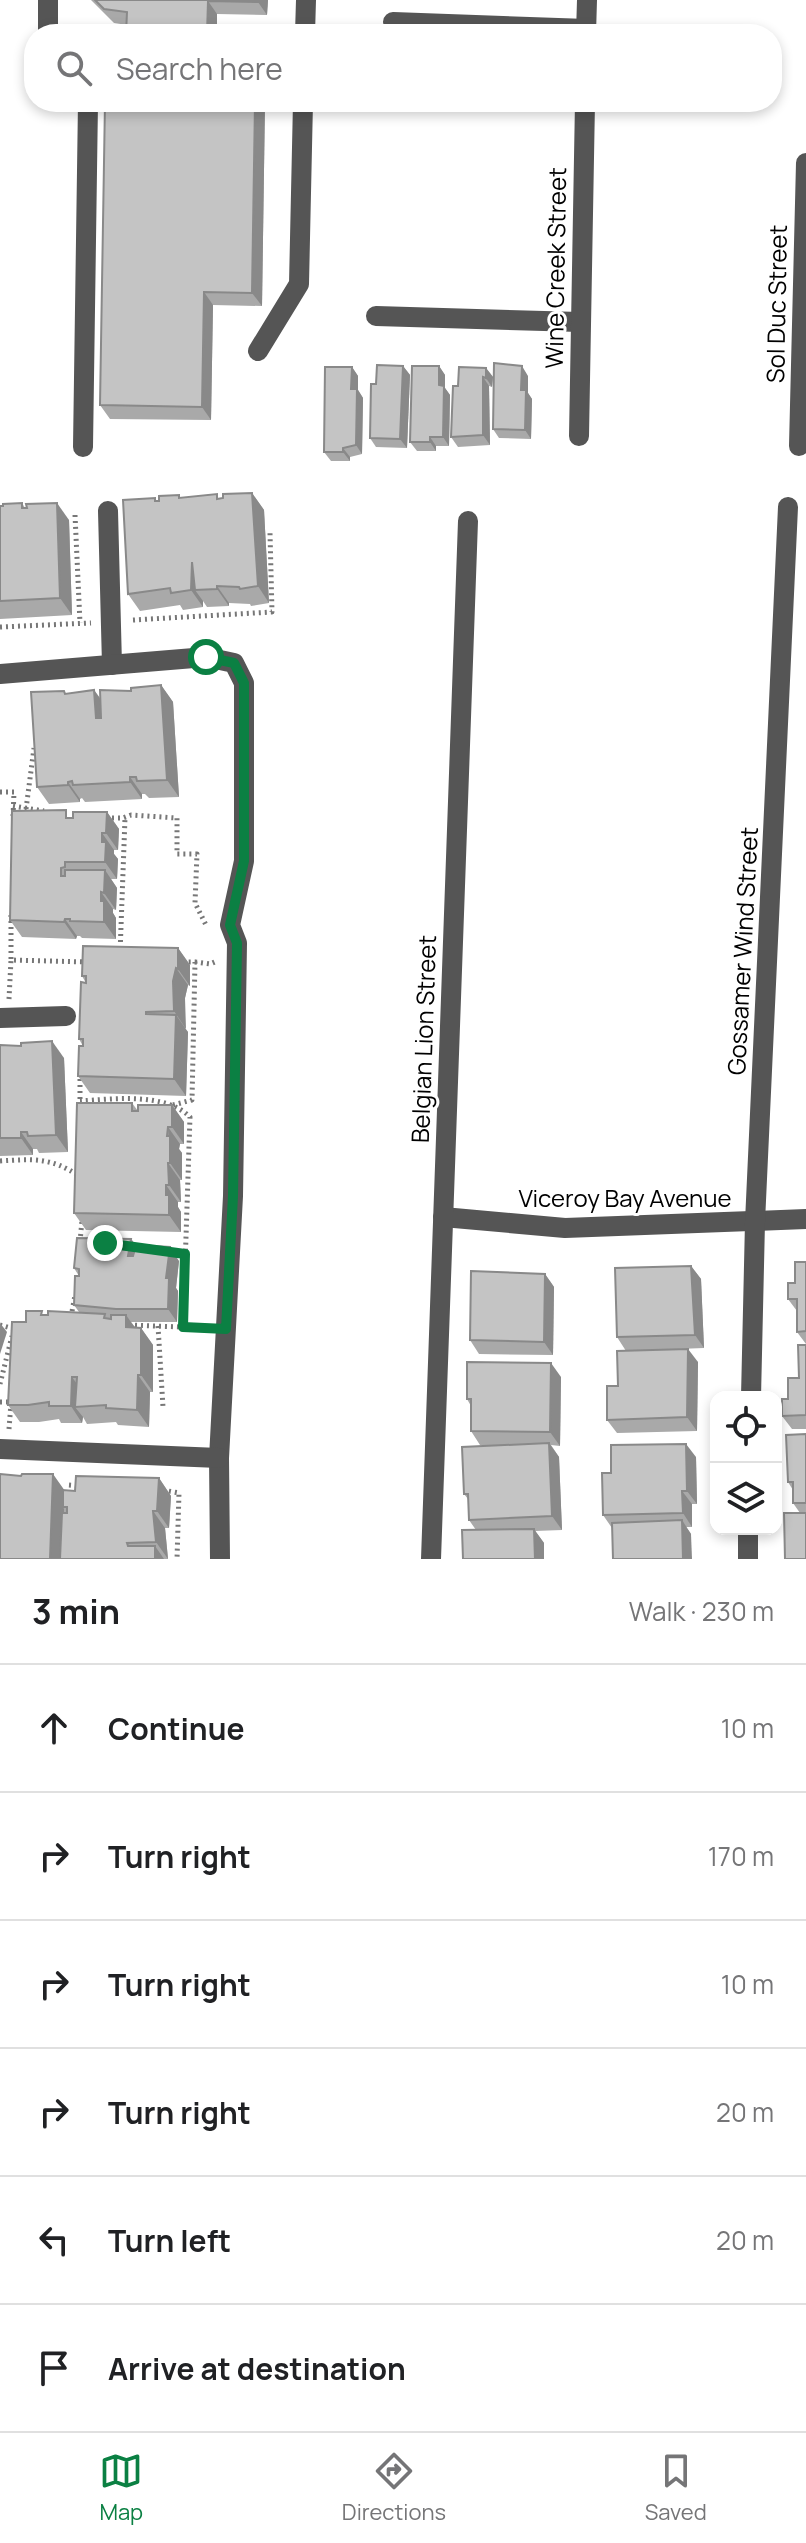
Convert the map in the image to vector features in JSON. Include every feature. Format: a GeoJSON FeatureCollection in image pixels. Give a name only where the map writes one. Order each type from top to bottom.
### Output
{"type":"FeatureCollection","features":[{"type":"Feature","properties":{"kind":"street"},"geometry":{"type":"LineString","coordinates":[[48,0],[48,24]]}},
{"type":"Feature","properties":{"kind":"street"},"geometry":{"type":"LineString","coordinates":[[305,24],[306,0]]}},
{"type":"Feature","properties":{"kind":"street"},"geometry":{"type":"LineString","coordinates":[[586,24],[587,0]]}},
{"type":"Feature","properties":{"kind":"street"},"geometry":{"type":"LineString","coordinates":[[393,22],[436,24]]}},
{"type":"Feature","properties":{"kind":"street"},"geometry":{"type":"LineString","coordinates":[[83,447],[88,112]]}},
{"type":"Feature","properties":{"kind":"street"},"geometry":{"type":"LineString","coordinates":[[258,351],[299,284],[303,112]]}},
{"type":"Feature","properties":{"kind":"street","name":"Wine Creek Street"},"geometry":{"type":"LineString","coordinates":[[579,436],[585,112]]}},
{"type":"Feature","properties":{"kind":"street","name":"Sol Duc Street"},"geometry":{"type":"LineString","coordinates":[[799,446],[804,358],[806,163]]}},
{"type":"Feature","properties":{"kind":"street"},"geometry":{"type":"LineString","coordinates":[[376,316],[580,322]]}},
{"type":"Feature","properties":{"kind":"street","name":"Gossamer Wind Street"},"geometry":{"type":"LineString","coordinates":[[751,1391],[755,1222],[788,507]]}},
{"type":"Feature","properties":{"kind":"street"},"geometry":{"type":"LineString","coordinates":[[108,511],[112,665]]}},
{"type":"Feature","properties":{"kind":"street","name":"Belgian Lion Street"},"geometry":{"type":"LineString","coordinates":[[431,1559],[468,521]]}},
{"type":"Feature","properties":{"kind":"street"},"geometry":{"type":"LineString","coordinates":[[0,674],[206,657],[234,663],[244,683],[244,861],[230,925],[237,943],[233,1196],[219,1458],[220,1559]]}},
{"type":"Feature","properties":{"kind":"street"},"geometry":{"type":"LineString","coordinates":[[4,1018],[66,1016]]}},
{"type":"Feature","properties":{"kind":"street","name":"Viceroy Bay Avenue"},"geometry":{"type":"LineString","coordinates":[[443,1217],[565,1228],[806,1219]]}},
{"type":"Feature","properties":{"kind":"street"},"geometry":{"type":"LineString","coordinates":[[4,1450],[219,1458]]}},
{"type":"Feature","properties":{"kind":"street"},"geometry":{"type":"LineString","coordinates":[[748,1535],[748,1559]]}},
{"type":"Feature","properties":{"kind":"path"},"geometry":{"type":"LineString","coordinates":[[75,515],[80,623]]}},
{"type":"Feature","properties":{"kind":"path"},"geometry":{"type":"LineString","coordinates":[[0,627],[272,612],[270,533]]}},
{"type":"Feature","properties":{"kind":"path"},"geometry":{"type":"LineString","coordinates":[[26,809],[34,748]]}},
{"type":"Feature","properties":{"kind":"path"},"geometry":{"type":"LineString","coordinates":[[0,792],[14,792],[13,819]]}},
{"type":"Feature","properties":{"kind":"path"},"geometry":{"type":"LineString","coordinates":[[13,806],[52,813]]}},
{"type":"Feature","properties":{"kind":"path"},"geometry":{"type":"LineString","coordinates":[[101,818],[131,815],[177,818],[177,854],[197,854],[195,903],[209,931]]}},
{"type":"Feature","properties":{"kind":"path"},"geometry":{"type":"LineString","coordinates":[[112,957],[122,959],[125,818]]}},
{"type":"Feature","properties":{"kind":"path"},"geometry":{"type":"LineString","coordinates":[[4,1018],[11,960],[11,901]]}},
{"type":"Feature","properties":{"kind":"path"},"geometry":{"type":"LineString","coordinates":[[173,963],[210,964],[217,961],[216,952]]}},
{"type":"Feature","properties":{"kind":"path"},"geometry":{"type":"LineString","coordinates":[[11,960],[88,962]]}},
{"type":"Feature","properties":{"kind":"path"},"geometry":{"type":"LineString","coordinates":[[172,1105],[192,1100],[195,962]]}},
{"type":"Feature","properties":{"kind":"path"},"geometry":{"type":"LineString","coordinates":[[80,1063],[80,1116]]}},
{"type":"Feature","properties":{"kind":"path"},"geometry":{"type":"LineString","coordinates":[[80,1101],[144,1100],[172,1105],[184,1110],[190,1117],[183,1327]]}},
{"type":"Feature","properties":{"kind":"path"},"geometry":{"type":"LineString","coordinates":[[174,1120],[190,1120]]}},
{"type":"Feature","properties":{"kind":"path"},"geometry":{"type":"LineString","coordinates":[[0,1161],[36,1159],[57,1163],[82,1178],[82,1166]]}},
{"type":"Feature","properties":{"kind":"path"},"geometry":{"type":"LineString","coordinates":[[82,1209],[80,1245],[92,1244]]}},
{"type":"Feature","properties":{"kind":"path"},"geometry":{"type":"LineString","coordinates":[[75,1287],[68,1322],[83,1323]]}},
{"type":"Feature","properties":{"kind":"path"},"geometry":{"type":"LineString","coordinates":[[0,1325],[16,1328],[0,1384]]}},
{"type":"Feature","properties":{"kind":"path"},"geometry":{"type":"LineString","coordinates":[[128,1325],[226,1329]]}},
{"type":"Feature","properties":{"kind":"path"},"geometry":{"type":"LineString","coordinates":[[158,1326],[163,1407]]}},
{"type":"Feature","properties":{"kind":"path"},"geometry":{"type":"LineString","coordinates":[[4,1450],[13,1389]]}},
{"type":"Feature","properties":{"kind":"path"},"geometry":{"type":"LineString","coordinates":[[0,1402],[11,1402]]}},
{"type":"Feature","properties":{"kind":"path"},"geometry":{"type":"LineString","coordinates":[[55,1485],[82,1486]]}},
{"type":"Feature","properties":{"kind":"path"},"geometry":{"type":"LineString","coordinates":[[155,1489],[179,1493],[177,1559]]}},
{"type":"Feature","properties":{"kind":"building"},"geometry":{"type":"Polygon","coordinates":[[[95,0],[258,0],[208,1],[207,24],[126,24],[127,12],[104,9],[95,0]]]}},
{"type":"Feature","properties":{"kind":"building"},"geometry":{"type":"Polygon","coordinates":[[[105,112],[255,112],[252,293],[204,292],[202,407],[100,405],[105,112]]]}},
{"type":"Feature","properties":{"kind":"building"},"geometry":{"type":"Polygon","coordinates":[[[494,363],[522,366],[521,390],[526,390],[525,430],[493,429],[494,363]]]}},
{"type":"Feature","properties":{"kind":"building"},"geometry":{"type":"Polygon","coordinates":[[[377,365],[403,366],[400,439],[370,438],[371,384],[376,384],[377,365]]]}},
{"type":"Feature","properties":{"kind":"building"},"geometry":{"type":"Polygon","coordinates":[[[412,366],[439,366],[439,385],[444,386],[443,437],[430,437],[430,442],[410,442],[412,366]]]}},
{"type":"Feature","properties":{"kind":"building"},"geometry":{"type":"Polygon","coordinates":[[[325,367],[352,367],[351,389],[357,389],[356,445],[343,448],[343,452],[324,452],[325,367]]]}},
{"type":"Feature","properties":{"kind":"building"},"geometry":{"type":"Polygon","coordinates":[[[459,367],[486,368],[486,378],[483,377],[483,435],[451,437],[453,386],[458,386],[459,367]]]}},
{"type":"Feature","properties":{"kind":"building"},"geometry":{"type":"Polygon","coordinates":[[[252,493],[258,586],[240,589],[217,586],[217,589],[195,590],[192,562],[191,590],[171,593],[170,588],[128,594],[123,500],[155,498],[159,501],[159,496],[179,495],[179,498],[217,494],[217,499],[223,498],[223,494],[252,493]]]}},
{"type":"Feature","properties":{"kind":"building"},"geometry":{"type":"Polygon","coordinates":[[[22,503],[22,508],[27,508],[26,504],[57,503],[60,598],[0,601],[0,506],[22,503]]]}},
{"type":"Feature","properties":{"kind":"building"},"geometry":{"type":"Polygon","coordinates":[[[161,685],[167,780],[137,781],[136,777],[130,777],[130,782],[73,785],[72,781],[68,785],[37,787],[31,692],[64,691],[65,694],[94,690],[96,718],[101,718],[100,690],[131,691],[131,688],[161,685]]]}},
{"type":"Feature","properties":{"kind":"building"},"geometry":{"type":"Polygon","coordinates":[[[66,810],[66,818],[73,818],[73,812],[107,812],[106,833],[102,833],[102,842],[106,842],[105,862],[65,862],[65,867],[61,868],[61,876],[65,876],[65,870],[105,870],[104,893],[101,892],[104,922],[10,920],[12,811],[66,810]]]}},
{"type":"Feature","properties":{"kind":"building"},"geometry":{"type":"Polygon","coordinates":[[[83,946],[178,948],[178,969],[173,981],[174,1011],[146,1012],[176,1015],[174,1079],[78,1076],[79,1046],[83,1046],[83,1039],[79,1039],[81,982],[86,983],[86,976],[82,976],[83,946]]]}},
{"type":"Feature","properties":{"kind":"building"},"geometry":{"type":"Polygon","coordinates":[[[52,1041],[56,1135],[28,1136],[27,1132],[21,1132],[21,1138],[0,1138],[0,1045],[21,1046],[21,1043],[52,1041]]]}},
{"type":"Feature","properties":{"kind":"building"},"geometry":{"type":"Polygon","coordinates":[[[77,1103],[132,1103],[132,1111],[138,1111],[138,1105],[172,1105],[172,1127],[168,1127],[167,1136],[170,1136],[169,1185],[166,1185],[169,1215],[74,1213],[77,1103]]]}},
{"type":"Feature","properties":{"kind":"building"},"geometry":{"type":"Polygon","coordinates":[[[77,1238],[131,1239],[128,1256],[133,1256],[136,1245],[170,1247],[166,1278],[169,1278],[168,1309],[74,1305],[75,1276],[79,1276],[79,1269],[74,1268],[77,1238]]]}},
{"type":"Feature","properties":{"kind":"building"},"geometry":{"type":"Polygon","coordinates":[[[795,1262],[806,1262],[806,1331],[797,1332],[797,1299],[788,1299],[788,1283],[795,1283],[795,1262]]]}},
{"type":"Feature","properties":{"kind":"building"},"geometry":{"type":"Polygon","coordinates":[[[691,1266],[695,1335],[617,1337],[615,1268],[691,1266]]]}},
{"type":"Feature","properties":{"kind":"building"},"geometry":{"type":"Polygon","coordinates":[[[471,1271],[545,1274],[544,1342],[470,1340],[471,1271]]]}},
{"type":"Feature","properties":{"kind":"building"},"geometry":{"type":"Polygon","coordinates":[[[26,1311],[42,1311],[41,1315],[48,1315],[48,1311],[105,1314],[104,1318],[111,1319],[111,1315],[126,1315],[126,1327],[141,1328],[137,1410],[106,1408],[106,1405],[75,1407],[77,1377],[72,1377],[71,1406],[49,1406],[49,1402],[8,1405],[12,1322],[26,1322],[26,1311]]]}},
{"type":"Feature","properties":{"kind":"building"},"geometry":{"type":"Polygon","coordinates":[[[798,1345],[806,1345],[806,1415],[782,1416],[782,1399],[788,1399],[788,1378],[799,1378],[798,1345]]]}},
{"type":"Feature","properties":{"kind":"building"},"geometry":{"type":"Polygon","coordinates":[[[688,1349],[687,1417],[607,1420],[607,1386],[618,1386],[617,1351],[688,1349]]]}},
{"type":"Feature","properties":{"kind":"building"},"geometry":{"type":"Polygon","coordinates":[[[467,1362],[551,1363],[550,1432],[471,1431],[467,1362]]]}},
{"type":"Feature","properties":{"kind":"building"},"geometry":{"type":"Polygon","coordinates":[[[806,1434],[806,1503],[793,1503],[793,1482],[788,1482],[786,1435],[806,1434]]]}},
{"type":"Feature","properties":{"kind":"building"},"geometry":{"type":"Polygon","coordinates":[[[549,1443],[552,1516],[469,1520],[468,1494],[464,1494],[462,1447],[549,1443]]]}},
{"type":"Feature","properties":{"kind":"building"},"geometry":{"type":"Polygon","coordinates":[[[686,1444],[687,1491],[682,1491],[683,1513],[603,1515],[602,1473],[611,1473],[611,1445],[686,1444]]]}},
{"type":"Feature","properties":{"kind":"building"},"geometry":{"type":"Polygon","coordinates":[[[0,1474],[53,1474],[50,1559],[0,1559],[0,1474]]]}},
{"type":"Feature","properties":{"kind":"building"},"geometry":{"type":"Polygon","coordinates":[[[76,1476],[159,1478],[157,1511],[153,1511],[156,1542],[127,1543],[128,1546],[155,1546],[155,1559],[60,1559],[62,1513],[67,1513],[67,1507],[63,1507],[63,1490],[75,1491],[76,1476]]]}},
{"type":"Feature","properties":{"kind":"building"},"geometry":{"type":"Polygon","coordinates":[[[784,1513],[806,1513],[806,1559],[785,1559],[784,1513]]]}},
{"type":"Feature","properties":{"kind":"building"},"geometry":{"type":"Polygon","coordinates":[[[682,1520],[683,1559],[613,1559],[612,1523],[682,1520]]]}},
{"type":"Feature","properties":{"kind":"building"},"geometry":{"type":"Polygon","coordinates":[[[534,1529],[535,1559],[463,1559],[462,1530],[534,1529]]]}},
{"type":"Feature","properties":{"kind":"route"},"geometry":{"type":"LineString","coordinates":[[105,1243],[185,1254],[183,1327],[226,1329],[233,1196],[237,943],[230,925],[244,861],[244,683],[234,663],[206,657]]}}]}
